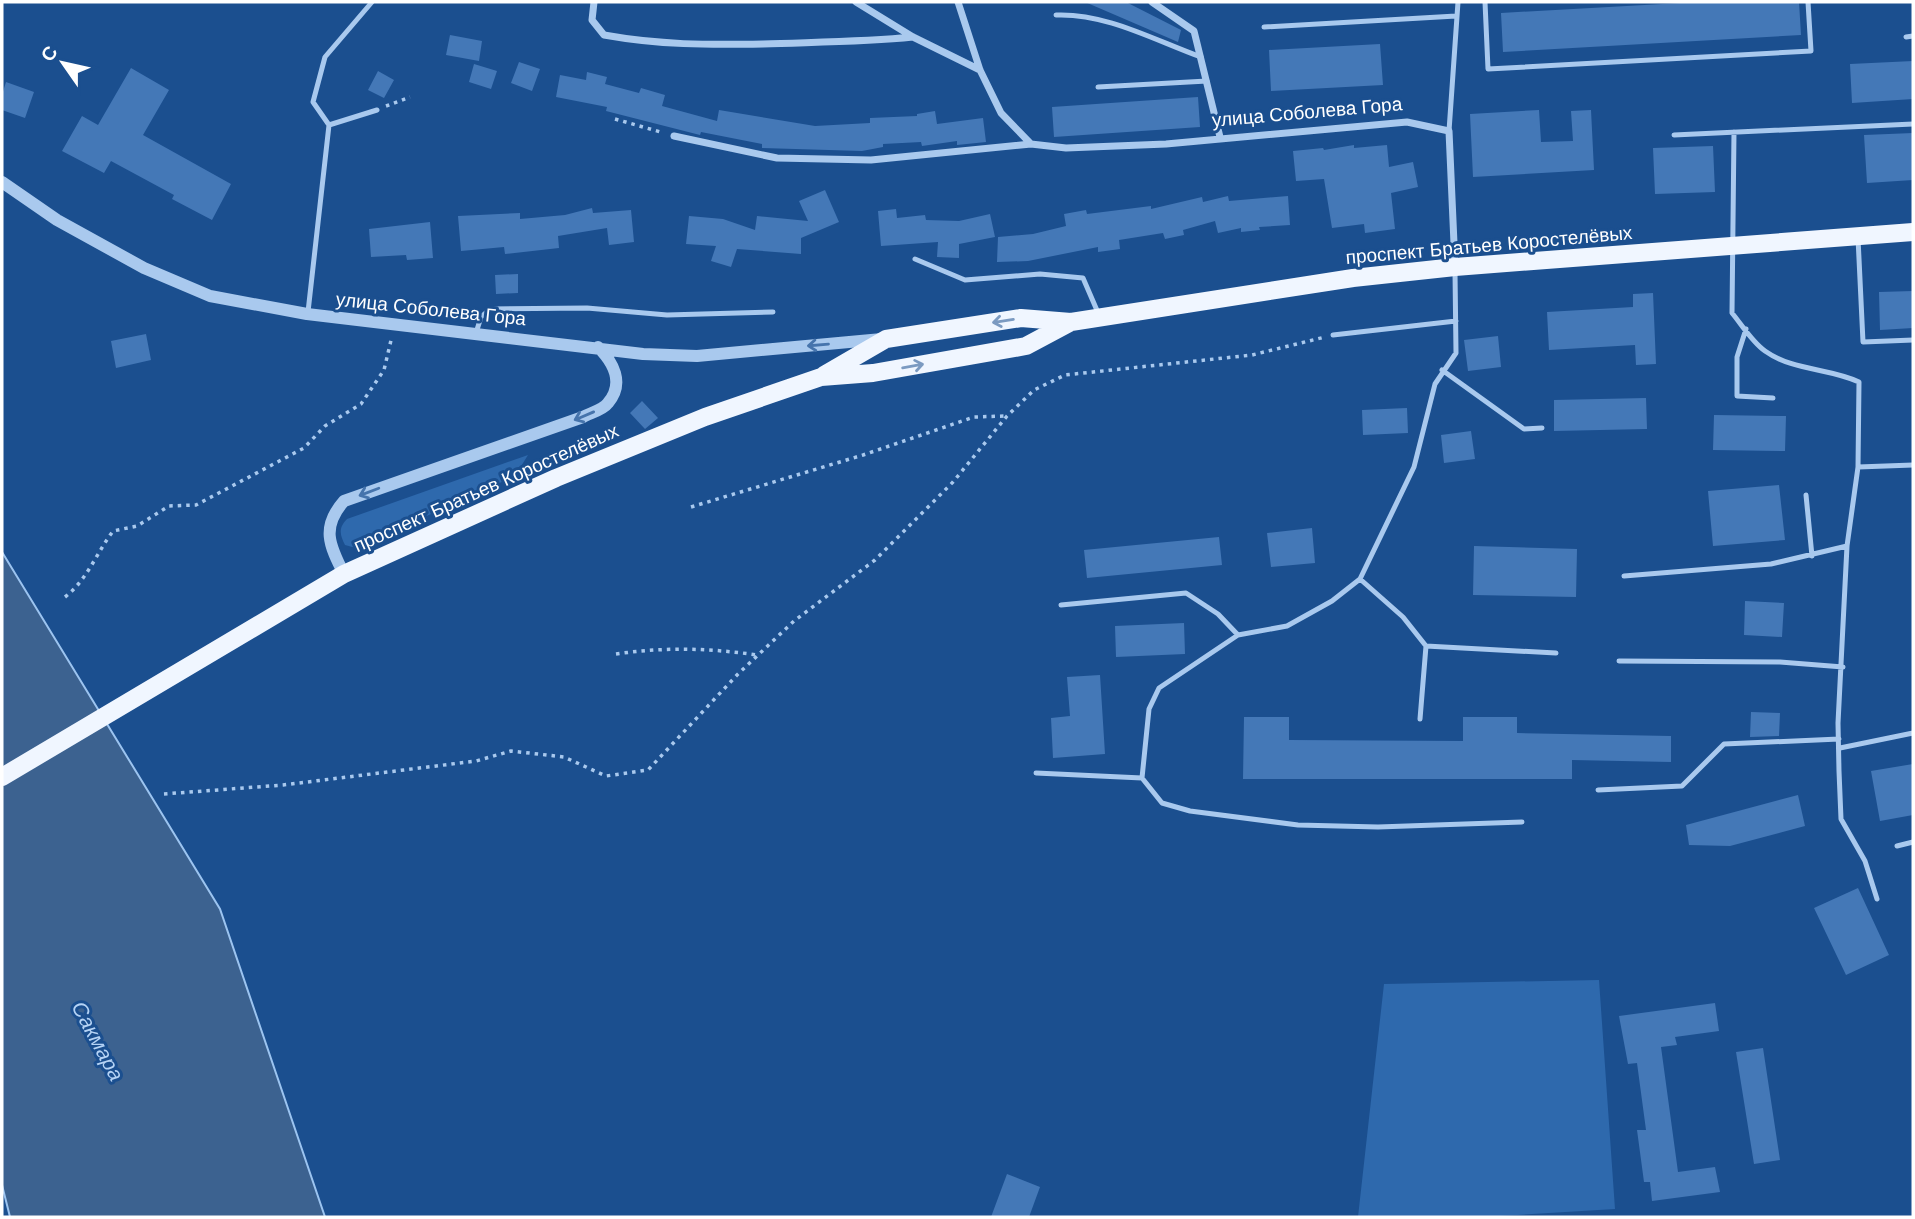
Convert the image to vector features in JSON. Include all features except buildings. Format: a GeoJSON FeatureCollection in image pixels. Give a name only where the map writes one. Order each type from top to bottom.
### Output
{"type":"FeatureCollection","features":[{"type":"Feature","properties":{"kind":"main road","name":"проспект Братьев Коростелёвых"},"geometry":{"type":"LineString","coordinates":[[2,777],[344,574],[556,478],[705,417],[821,377],[886,339],[1021,318],[1071,322],[1353,278],[1455,267],[1913,232]]}},
{"type":"Feature","properties":{"kind":"main road","name":"проспект Братьев Коростелёвых"},"geometry":{"type":"LineString","coordinates":[[821,377],[873,373],[1026,346],[1071,322]]}},
{"type":"Feature","properties":{"kind":"street"},"geometry":{"type":"LineString","coordinates":[[594,2],[592,20],[604,35],[652,43],[698,46],[824,44],[913,37]]}},
{"type":"Feature","properties":{"kind":"street"},"geometry":{"type":"LineString","coordinates":[[856,2],[913,37],[980,71]]}},
{"type":"Feature","properties":{"kind":"street"},"geometry":{"type":"LineString","coordinates":[[958,2],[980,71],[1001,113],[1031,144]]}},
{"type":"Feature","properties":{"kind":"street"},"geometry":{"type":"LineString","coordinates":[[1152,2],[1194,31],[1220,137]]}},
{"type":"Feature","properties":{"kind":"street","name":"улица Соболева Гора"},"geometry":{"type":"LineString","coordinates":[[674,136],[777,158],[871,160],[1031,144],[1066,148],[1167,144],[1407,121],[1449,131]]}},
{"type":"Feature","properties":{"kind":"street"},"geometry":{"type":"LineString","coordinates":[[1449,131],[1455,267]]}},
{"type":"Feature","properties":{"kind":"street","name":"улица Соболева Гора"},"geometry":{"type":"LineString","coordinates":[[2,183],[57,220],[144,268],[210,296],[307,314],[643,354],[697,356],[886,339]]}},
{"type":"Feature","properties":{"kind":"street"},"geometry":{"type":"LineString","coordinates":[[344,574],[332,551],[329,529],[333,514],[344,501],[583,417],[608,405],[617,384],[613,362],[598,347]]}},
{"type":"Feature","properties":{"kind":"lane"},"geometry":{"type":"LineString","coordinates":[[307,314],[330,125],[313,102],[325,57],[372,2]]}},
{"type":"Feature","properties":{"kind":"lane"},"geometry":{"type":"LineString","coordinates":[[1449,131],[1458,2]]}},
{"type":"Feature","properties":{"kind":"lane"},"geometry":{"type":"LineString","coordinates":[[1485,2],[1488,69],[1811,51],[1808,2]]}},
{"type":"Feature","properties":{"kind":"lane"},"geometry":{"type":"LineString","coordinates":[[1056,15],[1082,14],[1103,20],[1201,57]]}},
{"type":"Feature","properties":{"kind":"lane"},"geometry":{"type":"LineString","coordinates":[[1264,27],[1456,16]]}},
{"type":"Feature","properties":{"kind":"lane"},"geometry":{"type":"LineString","coordinates":[[1906,37],[1913,36]]}},
{"type":"Feature","properties":{"kind":"lane"},"geometry":{"type":"LineString","coordinates":[[1098,87],[1207,81]]}},
{"type":"Feature","properties":{"kind":"lane"},"geometry":{"type":"LineString","coordinates":[[330,125],[377,110]]}},
{"type":"Feature","properties":{"kind":"lane"},"geometry":{"type":"LineString","coordinates":[[1674,135],[1913,124]]}},
{"type":"Feature","properties":{"kind":"lane"},"geometry":{"type":"LineString","coordinates":[[1734,132],[1735,244],[1732,313],[1763,351],[1788,364],[1840,373],[1859,382],[1858,467],[1847,546],[1839,739],[1841,819],[1865,860],[1877,900]]}},
{"type":"Feature","properties":{"kind":"lane"},"geometry":{"type":"LineString","coordinates":[[1858,235],[1863,342],[1913,340]]}},
{"type":"Feature","properties":{"kind":"lane"},"geometry":{"type":"LineString","coordinates":[[915,258],[965,280],[1040,274],[1083,278],[1100,318]]}},
{"type":"Feature","properties":{"kind":"lane"},"geometry":{"type":"LineString","coordinates":[[1455,267],[1456,353],[1435,384],[1414,467],[1360,579],[1332,601],[1287,626],[1238,635],[1159,688],[1149,709],[1142,778],[1162,803],[1190,811],[1298,825],[1378,827],[1522,822]]}},
{"type":"Feature","properties":{"kind":"lane"},"geometry":{"type":"LineString","coordinates":[[476,333],[481,317],[490,309],[587,308],[667,315],[773,312]]}},
{"type":"Feature","properties":{"kind":"lane"},"geometry":{"type":"LineString","coordinates":[[1334,335],[1456,321]]}},
{"type":"Feature","properties":{"kind":"lane"},"geometry":{"type":"LineString","coordinates":[[1746,329],[1737,357],[1737,396],[1773,398]]}},
{"type":"Feature","properties":{"kind":"lane"},"geometry":{"type":"LineString","coordinates":[[1442,370],[1524,429],[1542,428]]}},
{"type":"Feature","properties":{"kind":"lane"},"geometry":{"type":"LineString","coordinates":[[1858,467],[1913,465]]}},
{"type":"Feature","properties":{"kind":"lane"},"geometry":{"type":"LineString","coordinates":[[1806,495],[1812,556]]}},
{"type":"Feature","properties":{"kind":"lane"},"geometry":{"type":"LineString","coordinates":[[1624,576],[1771,564],[1847,546]]}},
{"type":"Feature","properties":{"kind":"lane"},"geometry":{"type":"LineString","coordinates":[[1360,579],[1403,617],[1426,646],[1420,719]]}},
{"type":"Feature","properties":{"kind":"lane"},"geometry":{"type":"LineString","coordinates":[[1060,605],[1186,593],[1218,614],[1238,635]]}},
{"type":"Feature","properties":{"kind":"lane"},"geometry":{"type":"LineString","coordinates":[[1426,646],[1556,653]]}},
{"type":"Feature","properties":{"kind":"lane"},"geometry":{"type":"LineString","coordinates":[[1619,661],[1780,662],[1843,667]]}},
{"type":"Feature","properties":{"kind":"lane"},"geometry":{"type":"LineString","coordinates":[[1840,748],[1913,733]]}},
{"type":"Feature","properties":{"kind":"lane"},"geometry":{"type":"LineString","coordinates":[[1598,790],[1682,786],[1724,744],[1839,739]]}},
{"type":"Feature","properties":{"kind":"lane"},"geometry":{"type":"LineString","coordinates":[[1036,773],[1142,778]]}},
{"type":"Feature","properties":{"kind":"lane"},"geometry":{"type":"LineString","coordinates":[[1897,846],[1913,842]]}},
{"type":"Feature","properties":{"kind":"path"},"geometry":{"type":"LineString","coordinates":[[377,110],[410,97]]}},
{"type":"Feature","properties":{"kind":"path"},"geometry":{"type":"LineString","coordinates":[[615,119],[674,136]]}},
{"type":"Feature","properties":{"kind":"path"},"geometry":{"type":"LineString","coordinates":[[65,597],[82,584],[92,560],[113,531],[137,526],[169,506],[196,505],[304,448],[325,426],[361,404],[384,370],[396,324]]}},
{"type":"Feature","properties":{"kind":"path"},"geometry":{"type":"LineString","coordinates":[[164,794],[283,785],[476,761],[511,751],[564,757],[606,776],[648,770],[757,655],[794,621],[875,560],[953,482],[1007,416],[1034,390],[1065,375],[1252,355],[1334,335]]}},
{"type":"Feature","properties":{"kind":"path"},"geometry":{"type":"LineString","coordinates":[[691,507],[863,455],[974,417],[1007,416]]}},
{"type":"Feature","properties":{"kind":"path"},"geometry":{"type":"LineString","coordinates":[[615,654],[656,648],[713,649],[757,655]]}},
{"type":"Feature","properties":{"kind":"shaded area"},"geometry":{"type":"Polygon","coordinates":[[[528,455],[515,476],[356,548],[345,545],[341,532],[347,519],[528,455]]]}},
{"type":"Feature","properties":{"kind":"shaded area"},"geometry":{"type":"Polygon","coordinates":[[[1599,980],[1615,1209],[1484,1217],[1358,1217],[1384,984],[1599,980]]]}},
{"type":"Feature","properties":{"kind":"water","name":"Сакмара"},"geometry":{"type":"Polygon","coordinates":[[[2,552],[220,909],[325,1217],[10,1217],[2,1185],[2,552]]]}}]}
